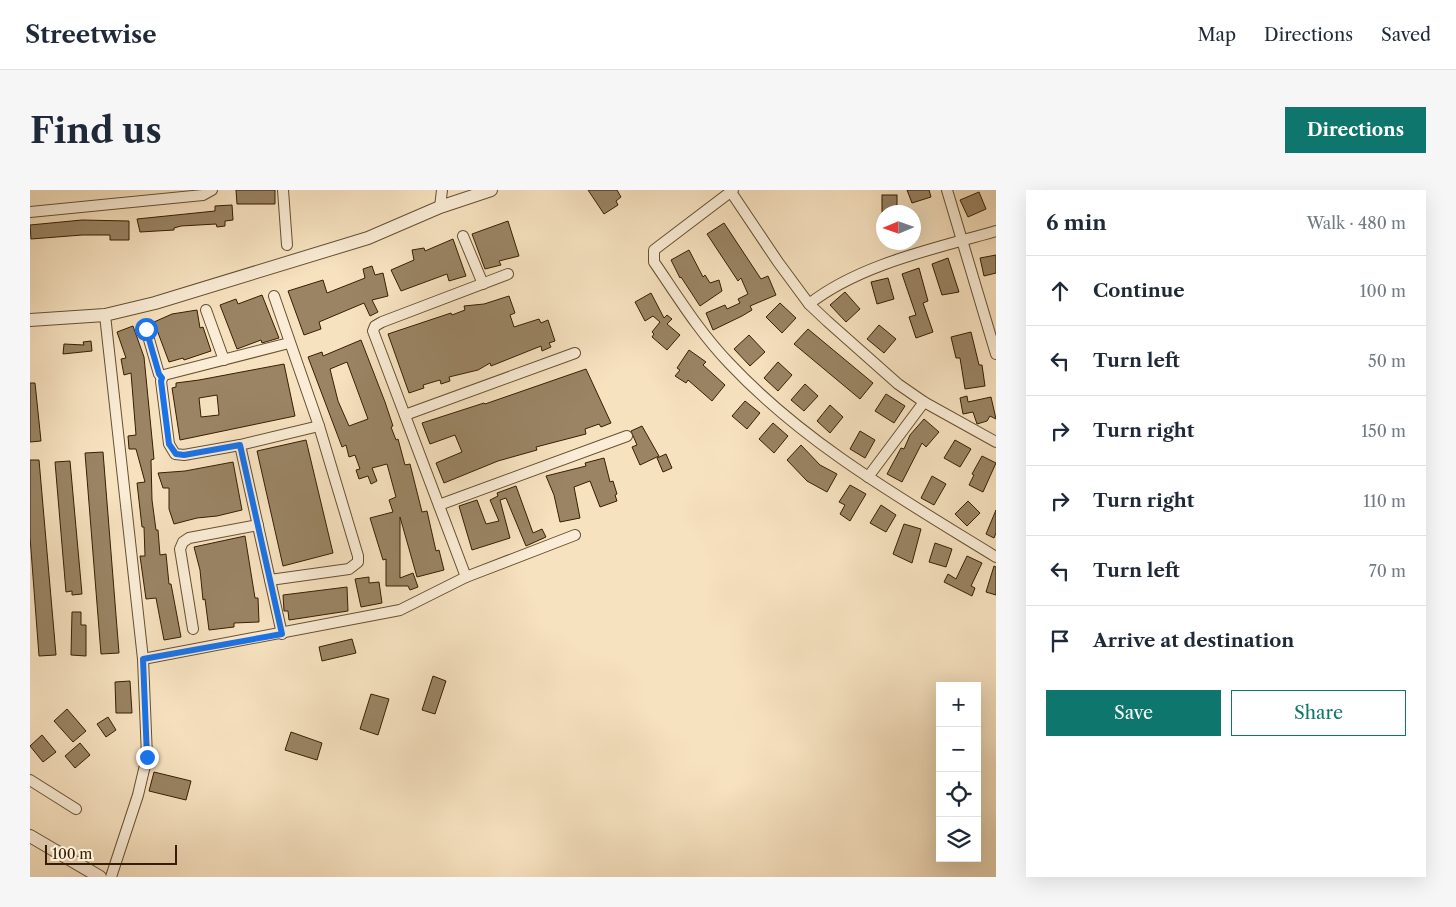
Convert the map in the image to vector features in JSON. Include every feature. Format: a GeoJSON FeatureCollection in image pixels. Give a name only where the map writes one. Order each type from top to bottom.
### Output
{"type":"FeatureCollection","features":[{"type":"Feature","properties":{"kind":"street"},"geometry":{"type":"LineString","coordinates":[[30,212],[203,195],[212,190]]}},
{"type":"Feature","properties":{"kind":"street"},"geometry":{"type":"LineString","coordinates":[[283,190],[287,245]]}},
{"type":"Feature","properties":{"kind":"street"},"geometry":{"type":"LineString","coordinates":[[440,207],[442,190]]}},
{"type":"Feature","properties":{"kind":"street"},"geometry":{"type":"LineString","coordinates":[[30,320],[105,315],[155,303],[368,238],[440,207],[491,190]]}},
{"type":"Feature","properties":{"kind":"street"},"geometry":{"type":"LineString","coordinates":[[946,190],[996,354]]}},
{"type":"Feature","properties":{"kind":"street"},"geometry":{"type":"LineString","coordinates":[[996,442],[924,402],[898,384],[809,304],[732,191],[654,250],[654,262],[699,329],[729,364],[800,429],[868,477],[996,557]]}},
{"type":"Feature","properties":{"kind":"street"},"geometry":{"type":"LineString","coordinates":[[809,304],[835,286],[858,275],[996,231]]}},
{"type":"Feature","properties":{"kind":"street"},"geometry":{"type":"LineString","coordinates":[[463,236],[482,284]]}},
{"type":"Feature","properties":{"kind":"street"},"geometry":{"type":"LineString","coordinates":[[466,576],[373,331],[375,326],[508,274]]}},
{"type":"Feature","properties":{"kind":"street"},"geometry":{"type":"LineString","coordinates":[[270,580],[349,569],[358,562],[358,556],[319,426],[274,296]]}},
{"type":"Feature","properties":{"kind":"street"},"geometry":{"type":"LineString","coordinates":[[206,310],[224,360]]}},
{"type":"Feature","properties":{"kind":"street"},"geometry":{"type":"LineString","coordinates":[[105,315],[143,659],[147,757],[138,795],[111,877]]}},
{"type":"Feature","properties":{"kind":"street"},"geometry":{"type":"LineString","coordinates":[[146,329],[159,374],[162,378],[169,444],[176,454],[184,455],[240,445],[319,426]]}},
{"type":"Feature","properties":{"kind":"street"},"geometry":{"type":"LineString","coordinates":[[162,378],[164,375],[289,343]]}},
{"type":"Feature","properties":{"kind":"street"},"geometry":{"type":"LineString","coordinates":[[405,415],[575,354]]}},
{"type":"Feature","properties":{"kind":"street"},"geometry":{"type":"LineString","coordinates":[[868,477],[924,402]]}},
{"type":"Feature","properties":{"kind":"street"},"geometry":{"type":"LineString","coordinates":[[439,505],[627,436]]}},
{"type":"Feature","properties":{"kind":"street"},"geometry":{"type":"LineString","coordinates":[[240,445],[282,634]]}},
{"type":"Feature","properties":{"kind":"street"},"geometry":{"type":"LineString","coordinates":[[193,629],[180,549],[183,542],[189,538],[258,525]]}},
{"type":"Feature","properties":{"kind":"street"},"geometry":{"type":"LineString","coordinates":[[143,659],[400,610],[466,576],[576,535]]}},
{"type":"Feature","properties":{"kind":"street"},"geometry":{"type":"LineString","coordinates":[[30,780],[76,809]]}},
{"type":"Feature","properties":{"kind":"street"},"geometry":{"type":"LineString","coordinates":[[30,836],[100,877]]}},
{"type":"Feature","properties":{"kind":"building"},"geometry":{"type":"Polygon","coordinates":[[[236,190],[275,190],[275,204],[237,204],[236,190]]]}},
{"type":"Feature","properties":{"kind":"building"},"geometry":{"type":"Polygon","coordinates":[[[588,190],[617,190],[621,197],[616,201],[618,205],[604,214],[588,190]]]}},
{"type":"Feature","properties":{"kind":"building"},"geometry":{"type":"Polygon","coordinates":[[[907,190],[929,190],[931,197],[912,203],[907,190]]]}},
{"type":"Feature","properties":{"kind":"building"},"geometry":{"type":"Polygon","coordinates":[[[979,192],[986,209],[968,217],[960,200],[979,192]]]}},
{"type":"Feature","properties":{"kind":"building"},"geometry":{"type":"Polygon","coordinates":[[[882,195],[897,195],[897,205],[882,205],[882,195]]]}},
{"type":"Feature","properties":{"kind":"building"},"geometry":{"type":"Polygon","coordinates":[[[232,205],[233,220],[225,221],[225,226],[217,227],[216,224],[181,226],[174,228],[174,230],[140,232],[137,219],[215,211],[215,206],[232,205]]]}},
{"type":"Feature","properties":{"kind":"building"},"geometry":{"type":"Polygon","coordinates":[[[82,220],[129,221],[129,240],[110,240],[110,235],[31,239],[30,225],[82,220]]]}},
{"type":"Feature","properties":{"kind":"building"},"geometry":{"type":"Polygon","coordinates":[[[508,221],[519,256],[499,261],[501,265],[485,269],[472,234],[508,221]]]}},
{"type":"Feature","properties":{"kind":"building"},"geometry":{"type":"Polygon","coordinates":[[[724,223],[761,279],[768,276],[776,295],[750,306],[752,310],[713,330],[706,313],[725,305],[727,309],[740,303],[738,299],[748,294],[741,278],[738,281],[707,234],[724,223]]]}},
{"type":"Feature","properties":{"kind":"building"},"geometry":{"type":"Polygon","coordinates":[[[453,239],[466,276],[449,281],[447,274],[401,291],[391,270],[414,260],[412,250],[424,248],[425,251],[453,239]]]}},
{"type":"Feature","properties":{"kind":"building"},"geometry":{"type":"Polygon","coordinates":[[[689,250],[703,277],[705,275],[710,283],[719,280],[722,291],[700,306],[680,278],[671,260],[689,250]]]}},
{"type":"Feature","properties":{"kind":"building"},"geometry":{"type":"Polygon","coordinates":[[[996,255],[996,273],[984,276],[980,258],[996,255]]]}},
{"type":"Feature","properties":{"kind":"building"},"geometry":{"type":"Polygon","coordinates":[[[948,258],[959,292],[942,295],[932,264],[948,258]]]}},
{"type":"Feature","properties":{"kind":"building"},"geometry":{"type":"Polygon","coordinates":[[[372,266],[375,275],[383,273],[388,296],[372,300],[378,312],[370,316],[364,303],[319,322],[321,329],[304,335],[288,291],[323,280],[327,293],[365,278],[363,269],[372,266]]]}},
{"type":"Feature","properties":{"kind":"building"},"geometry":{"type":"Polygon","coordinates":[[[919,268],[928,301],[923,303],[933,332],[916,338],[909,317],[916,315],[902,274],[919,268]]]}},
{"type":"Feature","properties":{"kind":"building"},"geometry":{"type":"Polygon","coordinates":[[[888,278],[894,299],[877,304],[871,282],[888,278]]]}},
{"type":"Feature","properties":{"kind":"building"},"geometry":{"type":"Polygon","coordinates":[[[845,292],[860,309],[846,322],[830,305],[845,292]]]}},
{"type":"Feature","properties":{"kind":"building"},"geometry":{"type":"Polygon","coordinates":[[[651,293],[664,318],[667,315],[672,319],[667,324],[680,335],[667,350],[652,337],[654,334],[652,332],[660,322],[653,316],[645,321],[635,302],[651,293]]]}},
{"type":"Feature","properties":{"kind":"building"},"geometry":{"type":"Polygon","coordinates":[[[262,295],[279,338],[262,343],[261,340],[237,349],[220,305],[236,299],[238,304],[262,295]]]}},
{"type":"Feature","properties":{"kind":"building"},"geometry":{"type":"Polygon","coordinates":[[[509,296],[515,313],[510,315],[514,327],[539,319],[541,323],[548,320],[555,341],[549,343],[551,347],[542,351],[541,346],[491,366],[490,363],[478,370],[449,377],[450,381],[441,384],[440,380],[423,385],[424,388],[409,393],[388,334],[451,313],[452,315],[465,310],[464,306],[484,304],[509,296]]]}},
{"type":"Feature","properties":{"kind":"building"},"geometry":{"type":"Polygon","coordinates":[[[780,303],[796,318],[782,333],[766,317],[780,303]]]}},
{"type":"Feature","properties":{"kind":"building"},"geometry":{"type":"Polygon","coordinates":[[[197,310],[200,328],[203,327],[211,351],[184,360],[183,358],[169,362],[154,322],[172,314],[197,310]]]}},
{"type":"Feature","properties":{"kind":"building"},"geometry":{"type":"Polygon","coordinates":[[[879,325],[896,339],[884,353],[867,339],[879,325]]]}},
{"type":"Feature","properties":{"kind":"building"},"geometry":{"type":"Polygon","coordinates":[[[133,326],[144,357],[154,459],[151,460],[152,500],[156,530],[158,530],[160,555],[166,554],[169,584],[171,584],[181,637],[164,640],[156,598],[146,599],[140,556],[145,556],[144,527],[142,527],[137,483],[145,482],[136,449],[129,449],[128,436],[136,435],[131,373],[124,375],[121,359],[126,358],[117,332],[133,326]]]}},
{"type":"Feature","properties":{"kind":"building"},"geometry":{"type":"Polygon","coordinates":[[[808,329],[873,383],[860,399],[794,344],[808,329]]]}},
{"type":"Feature","properties":{"kind":"building"},"geometry":{"type":"Polygon","coordinates":[[[971,332],[979,365],[982,365],[985,386],[965,389],[960,358],[956,358],[951,337],[971,332]]]}},
{"type":"Feature","properties":{"kind":"building"},"geometry":{"type":"Polygon","coordinates":[[[749,335],[765,352],[750,366],[734,349],[749,335]]]}},
{"type":"Feature","properties":{"kind":"building"},"geometry":{"type":"Polygon","coordinates":[[[361,340],[385,402],[393,426],[391,427],[396,440],[398,439],[405,465],[410,464],[422,512],[427,511],[436,551],[439,550],[444,570],[417,577],[400,517],[400,578],[413,573],[418,587],[410,590],[408,586],[386,586],[386,559],[383,560],[370,518],[393,512],[389,500],[396,497],[387,464],[372,468],[377,481],[371,484],[368,476],[359,479],[356,470],[360,469],[355,455],[349,457],[346,445],[342,447],[308,357],[322,352],[323,356],[361,340]],[[347,362],[330,369],[338,401],[349,426],[368,419],[347,362]]]}},
{"type":"Feature","properties":{"kind":"building"},"geometry":{"type":"Polygon","coordinates":[[[91,341],[92,351],[63,354],[64,344],[84,345],[83,342],[91,341]]]}},
{"type":"Feature","properties":{"kind":"building"},"geometry":{"type":"Polygon","coordinates":[[[689,350],[706,362],[703,365],[725,385],[712,401],[688,380],[686,383],[675,376],[680,370],[677,368],[689,350]]]}},
{"type":"Feature","properties":{"kind":"building"},"geometry":{"type":"Polygon","coordinates":[[[778,362],[792,375],[778,391],[764,378],[778,362]]]}},
{"type":"Feature","properties":{"kind":"building"},"geometry":{"type":"Polygon","coordinates":[[[284,364],[295,416],[180,440],[172,388],[176,387],[176,383],[284,364]],[[217,395],[199,398],[201,417],[219,415],[217,395]]]}},
{"type":"Feature","properties":{"kind":"building"},"geometry":{"type":"Polygon","coordinates":[[[586,369],[611,423],[601,427],[599,424],[585,429],[586,434],[536,447],[537,450],[498,461],[444,483],[436,463],[462,452],[455,435],[430,444],[422,423],[485,404],[586,369]]]}},
{"type":"Feature","properties":{"kind":"building"},"geometry":{"type":"Polygon","coordinates":[[[30,383],[35,383],[41,441],[30,442],[30,383]]]}},
{"type":"Feature","properties":{"kind":"building"},"geometry":{"type":"Polygon","coordinates":[[[805,384],[818,396],[804,411],[791,400],[805,384]]]}},
{"type":"Feature","properties":{"kind":"building"},"geometry":{"type":"Polygon","coordinates":[[[886,394],[905,406],[894,423],[875,411],[886,394]]]}},
{"type":"Feature","properties":{"kind":"building"},"geometry":{"type":"Polygon","coordinates":[[[967,396],[968,402],[991,397],[996,419],[990,416],[987,421],[977,424],[973,412],[963,414],[960,398],[967,396]]]}},
{"type":"Feature","properties":{"kind":"building"},"geometry":{"type":"Polygon","coordinates":[[[745,401],[760,413],[747,429],[732,416],[745,401]]]}},
{"type":"Feature","properties":{"kind":"building"},"geometry":{"type":"Polygon","coordinates":[[[830,405],[843,417],[830,433],[817,421],[830,405]]]}},
{"type":"Feature","properties":{"kind":"building"},"geometry":{"type":"Polygon","coordinates":[[[924,419],[939,432],[926,447],[922,443],[902,482],[887,474],[901,448],[904,449],[910,435],[924,419]]]}},
{"type":"Feature","properties":{"kind":"building"},"geometry":{"type":"Polygon","coordinates":[[[773,423],[788,436],[774,453],[759,439],[773,423]]]}},
{"type":"Feature","properties":{"kind":"building"},"geometry":{"type":"Polygon","coordinates":[[[642,426],[659,456],[640,465],[632,447],[637,445],[631,431],[642,426]]]}},
{"type":"Feature","properties":{"kind":"building"},"geometry":{"type":"Polygon","coordinates":[[[860,431],[875,440],[865,458],[850,449],[860,431]]]}},
{"type":"Feature","properties":{"kind":"building"},"geometry":{"type":"Polygon","coordinates":[[[306,440],[333,553],[283,566],[257,451],[306,440]]]}},
{"type":"Feature","properties":{"kind":"building"},"geometry":{"type":"Polygon","coordinates":[[[955,440],[971,449],[960,467],[944,458],[955,440]]]}},
{"type":"Feature","properties":{"kind":"building"},"geometry":{"type":"Polygon","coordinates":[[[801,445],[820,465],[837,474],[827,492],[807,481],[787,460],[801,445]]]}},
{"type":"Feature","properties":{"kind":"building"},"geometry":{"type":"Polygon","coordinates":[[[103,452],[119,653],[101,654],[85,453],[103,452]]]}},
{"type":"Feature","properties":{"kind":"building"},"geometry":{"type":"Polygon","coordinates":[[[666,454],[672,468],[663,472],[657,458],[666,454]]]}},
{"type":"Feature","properties":{"kind":"building"},"geometry":{"type":"Polygon","coordinates":[[[982,456],[996,463],[983,492],[969,485],[974,475],[972,474],[982,456]]]}},
{"type":"Feature","properties":{"kind":"building"},"geometry":{"type":"Polygon","coordinates":[[[604,458],[610,482],[613,481],[617,494],[615,495],[617,501],[600,507],[590,481],[574,487],[580,518],[560,522],[554,495],[546,476],[586,466],[585,463],[604,458]]]}},
{"type":"Feature","properties":{"kind":"building"},"geometry":{"type":"Polygon","coordinates":[[[30,460],[39,460],[56,655],[39,656],[30,537],[30,460]]]}},
{"type":"Feature","properties":{"kind":"building"},"geometry":{"type":"Polygon","coordinates":[[[70,461],[82,594],[72,595],[72,591],[66,592],[55,462],[70,461]]]}},
{"type":"Feature","properties":{"kind":"building"},"geometry":{"type":"Polygon","coordinates":[[[233,462],[242,510],[174,524],[169,509],[169,488],[163,488],[158,473],[185,471],[233,462]]]}},
{"type":"Feature","properties":{"kind":"building"},"geometry":{"type":"Polygon","coordinates":[[[932,476],[946,484],[934,505],[921,498],[932,476]]]}},
{"type":"Feature","properties":{"kind":"building"},"geometry":{"type":"Polygon","coordinates":[[[850,485],[866,494],[850,521],[840,514],[845,505],[839,502],[850,485]]]}},
{"type":"Feature","properties":{"kind":"building"},"geometry":{"type":"Polygon","coordinates":[[[516,486],[533,533],[542,529],[546,537],[526,546],[506,498],[500,500],[510,538],[472,550],[459,506],[477,500],[486,524],[499,521],[490,500],[498,496],[497,493],[516,486]]]}},
{"type":"Feature","properties":{"kind":"building"},"geometry":{"type":"Polygon","coordinates":[[[968,501],[980,513],[967,526],[955,514],[968,501]]]}},
{"type":"Feature","properties":{"kind":"building"},"geometry":{"type":"Polygon","coordinates":[[[881,505],[896,515],[886,532],[870,523],[881,505]]]}},
{"type":"Feature","properties":{"kind":"building"},"geometry":{"type":"Polygon","coordinates":[[[996,510],[996,533],[994,538],[986,534],[996,510]]]}},
{"type":"Feature","properties":{"kind":"building"},"geometry":{"type":"Polygon","coordinates":[[[904,524],[921,529],[912,563],[893,554],[904,524]]]}},
{"type":"Feature","properties":{"kind":"building"},"geometry":{"type":"Polygon","coordinates":[[[245,536],[255,598],[258,598],[259,622],[234,623],[234,627],[209,630],[200,570],[194,547],[245,536]]]}},
{"type":"Feature","properties":{"kind":"building"},"geometry":{"type":"Polygon","coordinates":[[[935,543],[952,549],[946,567],[929,562],[935,543]]]}},
{"type":"Feature","properties":{"kind":"building"},"geometry":{"type":"Polygon","coordinates":[[[967,556],[982,563],[971,586],[975,588],[972,596],[944,582],[948,574],[956,579],[967,556]]]}},
{"type":"Feature","properties":{"kind":"building"},"geometry":{"type":"Polygon","coordinates":[[[994,566],[996,567],[996,595],[986,592],[994,566]]]}},
{"type":"Feature","properties":{"kind":"building"},"geometry":{"type":"Polygon","coordinates":[[[369,577],[369,583],[379,582],[382,603],[361,607],[355,579],[369,577]]]}},
{"type":"Feature","properties":{"kind":"building"},"geometry":{"type":"Polygon","coordinates":[[[347,587],[348,611],[289,620],[288,611],[284,611],[283,595],[347,587]]]}},
{"type":"Feature","properties":{"kind":"building"},"geometry":{"type":"Polygon","coordinates":[[[72,612],[81,612],[81,625],[86,625],[86,656],[71,655],[72,612]]]}},
{"type":"Feature","properties":{"kind":"building"},"geometry":{"type":"Polygon","coordinates":[[[352,639],[356,653],[322,661],[319,647],[352,639]]]}},
{"type":"Feature","properties":{"kind":"building"},"geometry":{"type":"Polygon","coordinates":[[[433,676],[446,681],[435,714],[422,710],[433,676]]]}},
{"type":"Feature","properties":{"kind":"building"},"geometry":{"type":"Polygon","coordinates":[[[130,681],[132,713],[116,713],[115,682],[130,681]]]}},
{"type":"Feature","properties":{"kind":"building"},"geometry":{"type":"Polygon","coordinates":[[[371,694],[389,699],[378,735],[360,729],[371,694]]]}},
{"type":"Feature","properties":{"kind":"building"},"geometry":{"type":"Polygon","coordinates":[[[67,709],[86,731],[73,742],[54,721],[67,709]]]}},
{"type":"Feature","properties":{"kind":"building"},"geometry":{"type":"Polygon","coordinates":[[[108,717],[116,730],[106,737],[97,724],[108,717]]]}},
{"type":"Feature","properties":{"kind":"building"},"geometry":{"type":"Polygon","coordinates":[[[291,732],[322,743],[317,760],[285,750],[291,732]]]}},
{"type":"Feature","properties":{"kind":"building"},"geometry":{"type":"Polygon","coordinates":[[[42,735],[56,752],[43,762],[30,746],[42,735]]]}},
{"type":"Feature","properties":{"kind":"building"},"geometry":{"type":"Polygon","coordinates":[[[80,743],[90,755],[75,768],[65,756],[80,743]]]}},
{"type":"Feature","properties":{"kind":"building"},"geometry":{"type":"Polygon","coordinates":[[[154,772],[191,781],[186,800],[149,791],[154,772]]]}},
{"type":"Feature","properties":{"kind":"route"},"geometry":{"type":"LineString","coordinates":[[146,329],[159,374],[162,378],[169,444],[176,454],[184,455],[240,445],[282,634],[143,659],[147,757]]}}]}
